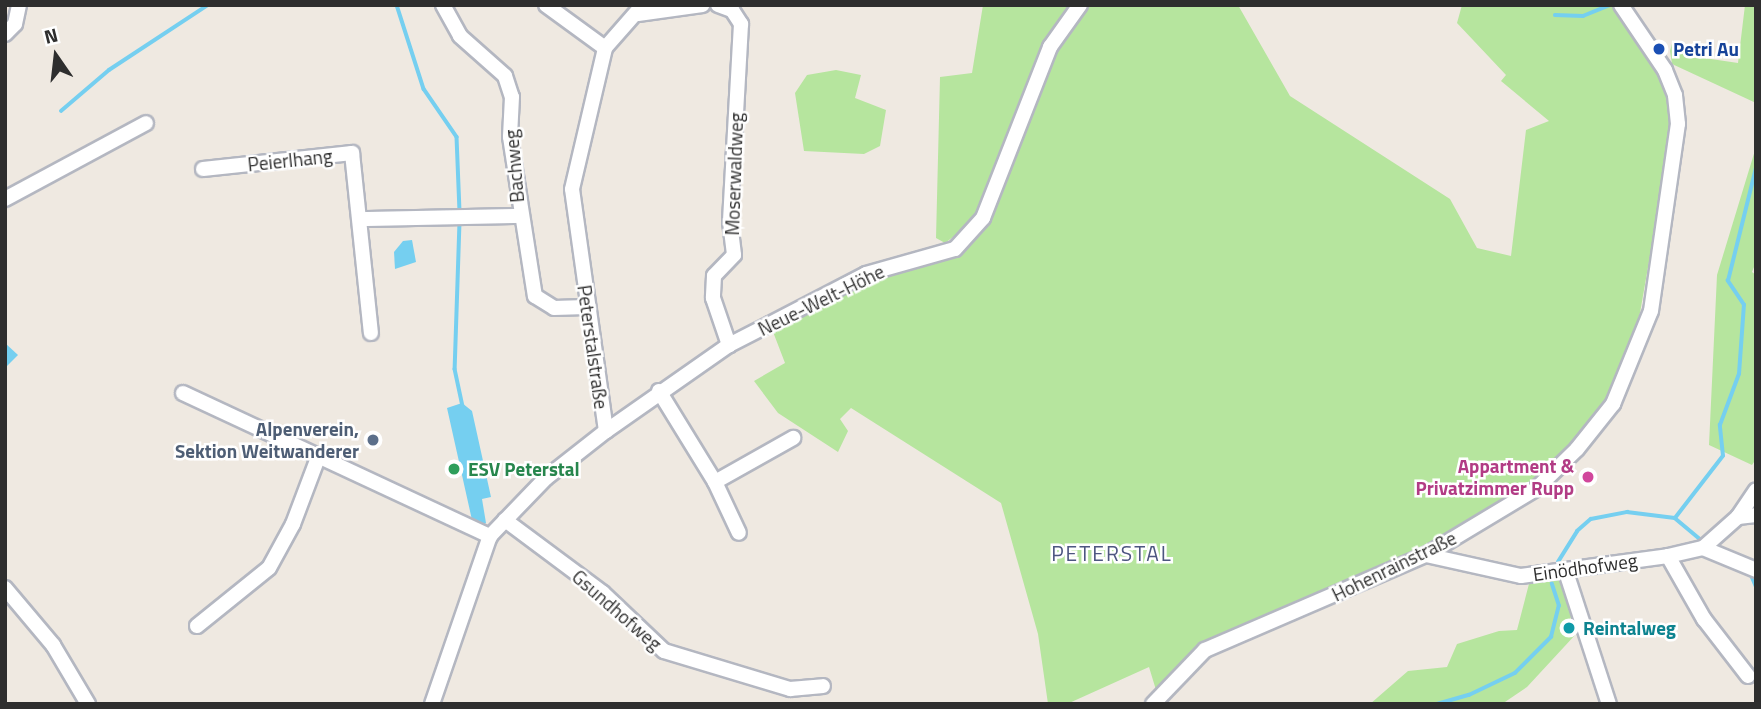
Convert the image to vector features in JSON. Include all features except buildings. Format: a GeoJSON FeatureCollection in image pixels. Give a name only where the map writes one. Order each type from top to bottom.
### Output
{"type":"FeatureCollection","features":[{"type":"Feature","properties":{"kind":"street"},"geometry":{"type":"LineString","coordinates":[[5,34],[15,24],[19,5]]}},
{"type":"Feature","properties":{"kind":"street","name":"Bachweg"},"geometry":{"type":"LineString","coordinates":[[443,5],[460,36],[505,76],[512,97],[510,138],[519,216],[535,296],[554,308],[586,307]]}},
{"type":"Feature","properties":{"kind":"street"},"geometry":{"type":"LineString","coordinates":[[546,5],[605,48],[640,10],[702,5]]}},
{"type":"Feature","properties":{"kind":"street","name":"Moserwaldweg"},"geometry":{"type":"LineString","coordinates":[[718,5],[732,10],[741,24],[730,222],[734,255],[714,276],[713,298],[729,345]]}},
{"type":"Feature","properties":{"kind":"street","name":"Neue-Welt-Höhe"},"geometry":{"type":"LineString","coordinates":[[606,430],[729,345],[866,274],[954,248],[983,218],[1050,47],[1080,5]]}},
{"type":"Feature","properties":{"kind":"street","name":"Hohenrainstraße"},"geometry":{"type":"LineString","coordinates":[[1153,704],[1205,650],[1426,555],[1536,489],[1577,449],[1613,404],[1651,311],[1678,124],[1675,95],[1665,70],[1621,5]]}},
{"type":"Feature","properties":{"kind":"street","name":"Peterstalstraße"},"geometry":{"type":"LineString","coordinates":[[432,704],[490,536],[546,478],[606,430],[586,307],[572,189],[605,48]]}},
{"type":"Feature","properties":{"kind":"street"},"geometry":{"type":"LineString","coordinates":[[5,199],[146,123]]}},
{"type":"Feature","properties":{"kind":"street","name":"Peierlhang"},"geometry":{"type":"LineString","coordinates":[[203,169],[352,153],[362,219],[371,333]]}},
{"type":"Feature","properties":{"kind":"street"},"geometry":{"type":"LineString","coordinates":[[362,219],[519,216]]}},
{"type":"Feature","properties":{"kind":"street"},"geometry":{"type":"LineString","coordinates":[[659,391],[715,482],[738,533]]}},
{"type":"Feature","properties":{"kind":"street"},"geometry":{"type":"LineString","coordinates":[[183,393],[490,536]]}},
{"type":"Feature","properties":{"kind":"street"},"geometry":{"type":"LineString","coordinates":[[715,482],[793,438]]}},
{"type":"Feature","properties":{"kind":"street"},"geometry":{"type":"LineString","coordinates":[[197,626],[269,568],[293,524],[318,458]]}},
{"type":"Feature","properties":{"kind":"street"},"geometry":{"type":"LineString","coordinates":[[1756,490],[1738,517],[1703,548],[1756,570]]}},
{"type":"Feature","properties":{"kind":"street"},"geometry":{"type":"LineString","coordinates":[[1738,517],[1756,516]]}},
{"type":"Feature","properties":{"kind":"street","name":"Gsundhofweg"},"geometry":{"type":"LineString","coordinates":[[505,520],[603,593],[664,651],[790,690],[823,686]]}},
{"type":"Feature","properties":{"kind":"street","name":"Einödhofweg"},"geometry":{"type":"LineString","coordinates":[[1426,555],[1521,576],[1566,572],[1703,548]]}},
{"type":"Feature","properties":{"kind":"street"},"geometry":{"type":"LineString","coordinates":[[1668,555],[1704,619],[1748,676]]}},
{"type":"Feature","properties":{"kind":"street"},"geometry":{"type":"LineString","coordinates":[[1566,572],[1609,704]]}},
{"type":"Feature","properties":{"kind":"street"},"geometry":{"type":"LineString","coordinates":[[5,588],[53,645],[88,704]]}},
{"type":"Feature","properties":{"kind":"green space"},"geometry":{"type":"Polygon","coordinates":[[[983,5],[1069,5],[1044,52],[973,222],[945,243],[936,238],[940,77],[972,73],[983,5]]]}},
{"type":"Feature","properties":{"kind":"green space"},"geometry":{"type":"Polygon","coordinates":[[[1080,5],[1238,5],[1290,96],[1450,199],[1477,248],[1511,256],[1526,130],[1549,121],[1501,81],[1506,75],[1457,23],[1462,5],[1615,5],[1620,18],[1663,73],[1670,95],[1672,130],[1640,313],[1610,401],[1532,485],[1421,547],[1196,647],[1156,690],[1149,667],[1067,704],[1048,704],[1038,634],[1001,503],[851,408],[840,419],[848,431],[838,452],[778,413],[754,381],[785,363],[770,324],[866,274],[954,249],[982,218],[1050,47],[1080,5]]]}},
{"type":"Feature","properties":{"kind":"green space"},"geometry":{"type":"Polygon","coordinates":[[[1745,5],[1756,5],[1756,103],[1672,64],[1670,51],[1673,40],[1684,55],[1738,63],[1745,5]]]}},
{"type":"Feature","properties":{"kind":"green space"},"geometry":{"type":"Polygon","coordinates":[[[836,70],[861,75],[855,98],[886,110],[880,146],[864,154],[804,151],[795,93],[807,75],[836,70]]]}},
{"type":"Feature","properties":{"kind":"green space"},"geometry":{"type":"Polygon","coordinates":[[[1756,147],[1756,262],[1752,272],[1756,275],[1756,459],[1752,465],[1709,445],[1717,275],[1756,147]]]}},
{"type":"Feature","properties":{"kind":"green space"},"geometry":{"type":"Polygon","coordinates":[[[1563,577],[1575,608],[1567,626],[1576,634],[1527,687],[1502,704],[1370,704],[1408,671],[1447,667],[1457,644],[1499,631],[1517,630],[1530,580],[1563,577]]]}},
{"type":"Feature","properties":{"kind":"water"},"geometry":{"type":"Polygon","coordinates":[[[412,240],[416,262],[395,269],[394,252],[403,241],[412,240]]]}},
{"type":"Feature","properties":{"kind":"water"},"geometry":{"type":"Polygon","coordinates":[[[5,343],[18,355],[5,368],[5,343]]]}},
{"type":"Feature","properties":{"kind":"water"},"geometry":{"type":"Polygon","coordinates":[[[462,403],[472,411],[491,497],[482,499],[486,523],[482,526],[472,520],[447,408],[462,403]]]}},
{"type":"Feature","properties":{"kind":"waterway"},"geometry":{"type":"LineString","coordinates":[[61,111],[109,70],[208,5]]}},
{"type":"Feature","properties":{"kind":"waterway"},"geometry":{"type":"LineString","coordinates":[[397,5],[424,89],[457,137],[460,212]]}},
{"type":"Feature","properties":{"kind":"waterway"},"geometry":{"type":"LineString","coordinates":[[1555,15],[1583,16],[1610,5]]}},
{"type":"Feature","properties":{"kind":"waterway"},"geometry":{"type":"LineString","coordinates":[[1558,562],[1577,531],[1591,519],[1627,512],[1675,518],[1723,456],[1720,425],[1739,374],[1744,305],[1728,281],[1756,168]]}},
{"type":"Feature","properties":{"kind":"waterway"},"geometry":{"type":"LineString","coordinates":[[460,222],[455,369],[463,407]]}},
{"type":"Feature","properties":{"kind":"waterway"},"geometry":{"type":"LineString","coordinates":[[1675,518],[1702,541]]}},
{"type":"Feature","properties":{"kind":"waterway"},"geometry":{"type":"LineString","coordinates":[[1751,574],[1756,586]]}},
{"type":"Feature","properties":{"kind":"waterway"},"geometry":{"type":"LineString","coordinates":[[1437,704],[1469,695],[1515,673],[1551,637],[1559,606],[1552,584]]}},
{"type":"Feature","properties":{"kind":"place","name":"Petri Au"},"geometry":{"type":"Point","coordinates":[1659,49]}},
{"type":"Feature","properties":{"kind":"place","name":"Alpenverein, Sektion Weitwanderer"},"geometry":{"type":"Point","coordinates":[373,440]}},
{"type":"Feature","properties":{"kind":"place","name":"ESV Peterstal"},"geometry":{"type":"Point","coordinates":[454,469]}},
{"type":"Feature","properties":{"kind":"place","name":"Appartment & Privatzimmer Rupp"},"geometry":{"type":"Point","coordinates":[1588,477]}},
{"type":"Feature","properties":{"kind":"place","name":"Reintalweg"},"geometry":{"type":"Point","coordinates":[1569,628]}},
{"type":"Feature","properties":{"kind":"district","name":"PETERSTAL"},"geometry":{"type":"Point","coordinates":[1112,553]}}]}
